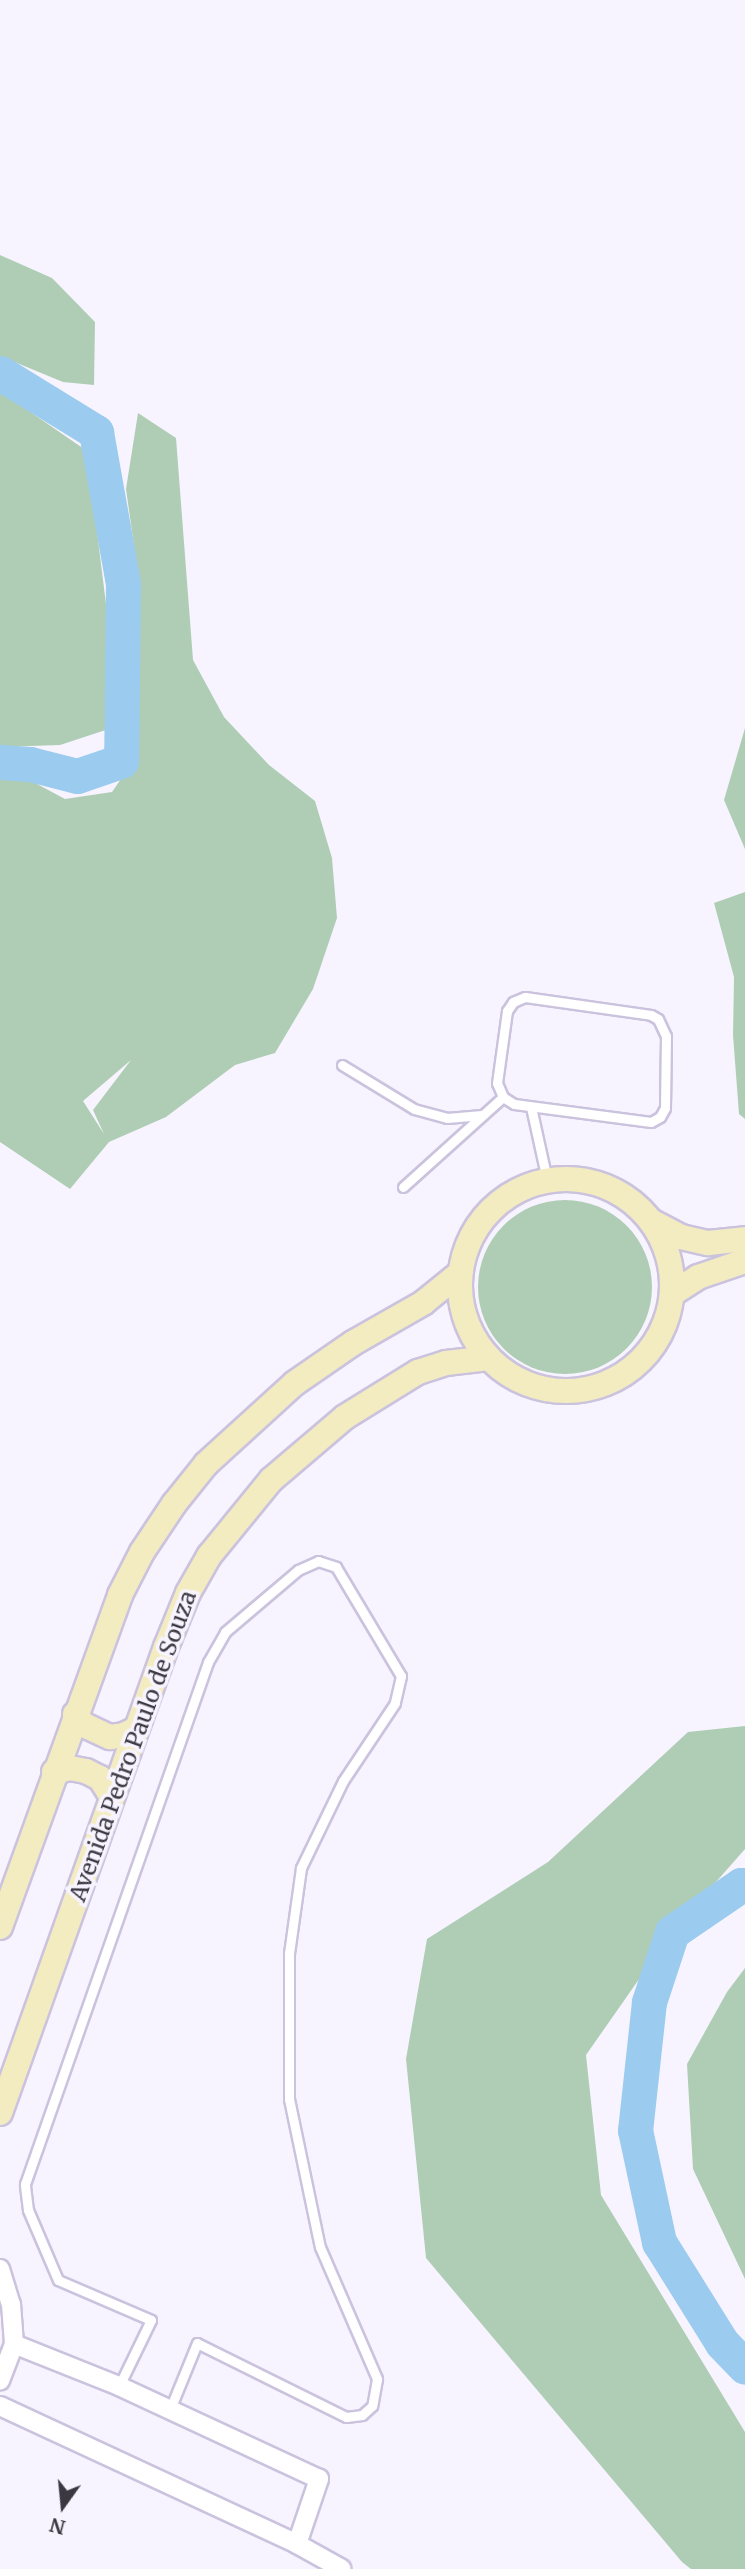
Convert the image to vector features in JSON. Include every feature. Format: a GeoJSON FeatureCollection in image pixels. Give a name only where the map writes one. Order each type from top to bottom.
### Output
{"type":"FeatureCollection","features":[{"type":"Feature","properties":{"kind":"main road"},"geometry":{"type":"LineString","coordinates":[[547,1180],[576,1180],[604,1186],[630,1200],[650,1221],[664,1243],[671,1268],[672,1294],[667,1321],[654,1344],[637,1365],[601,1384],[562,1391],[535,1387],[510,1376],[489,1359],[472,1336],[462,1309],[460,1273],[464,1253],[476,1227],[495,1205],[520,1189],[547,1180]]}},
{"type":"Feature","properties":{"kind":"main road"},"geometry":{"type":"LineString","coordinates":[[650,1221],[681,1237],[708,1243],[745,1238]]}},
{"type":"Feature","properties":{"kind":"main road"},"geometry":{"type":"LineString","coordinates":[[672,1294],[698,1277],[745,1261]]}},
{"type":"Feature","properties":{"kind":"main road"},"geometry":{"type":"LineString","coordinates":[[0,1927],[120,1595],[142,1552],[206,1464],[295,1383],[353,1343],[423,1303],[460,1273]]}},
{"type":"Feature","properties":{"kind":"main road","name":"Avenida Pedro Paulo de Souza"},"geometry":{"type":"LineString","coordinates":[[0,2113],[136,1729],[188,1593],[209,1556],[271,1480],[335,1425],[393,1385],[418,1372],[446,1363],[489,1359]]}},
{"type":"Feature","properties":{"kind":"main road"},"geometry":{"type":"LineString","coordinates":[[75,1714],[84,1725],[110,1737],[124,1735],[136,1729]]}},
{"type":"Feature","properties":{"kind":"main road"},"geometry":{"type":"LineString","coordinates":[[54,1772],[70,1769],[86,1771],[100,1778],[112,1797]]}},
{"type":"Feature","properties":{"kind":"street"},"geometry":{"type":"LineString","coordinates":[[0,2269],[11,2304],[14,2344],[0,2380]]}},
{"type":"Feature","properties":{"kind":"street"},"geometry":{"type":"LineString","coordinates":[[14,2344],[120,2386],[319,2479],[297,2544]]}},
{"type":"Feature","properties":{"kind":"street"},"geometry":{"type":"LineString","coordinates":[[0,2406],[297,2544],[342,2569]]}},
{"type":"Feature","properties":{"kind":"lane"},"geometry":{"type":"LineString","coordinates":[[526,997],[652,1015],[658,1019],[666,1036],[665,1108],[660,1117],[651,1122],[531,1107],[514,1104],[503,1097],[497,1083],[508,1011],[513,1002],[526,997]]}},
{"type":"Feature","properties":{"kind":"lane"},"geometry":{"type":"LineString","coordinates":[[342,1065],[414,1109],[447,1118],[482,1115]]}},
{"type":"Feature","properties":{"kind":"lane"},"geometry":{"type":"LineString","coordinates":[[403,1186],[503,1097]]}},
{"type":"Feature","properties":{"kind":"lane"},"geometry":{"type":"LineString","coordinates":[[531,1107],[547,1180]]}},
{"type":"Feature","properties":{"kind":"lane"},"geometry":{"type":"LineString","coordinates":[[120,2386],[151,2320],[58,2280],[28,2210],[25,2184],[208,1662],[225,1632],[298,1570],[318,1560],[336,1567],[401,1676],[395,1703],[343,1781],[301,1867],[289,1953],[289,2099],[320,2247],[377,2379],[372,2406],[362,2415],[346,2417],[197,2343],[170,2409]]}},
{"type":"Feature","properties":{"kind":"green space"},"geometry":{"type":"Polygon","coordinates":[[[0,255],[52,278],[95,322],[94,385],[63,382],[0,356],[0,255]]]}},
{"type":"Feature","properties":{"kind":"green space"},"geometry":{"type":"Polygon","coordinates":[[[0,391],[87,451],[121,725],[60,745],[0,747],[0,391]]]}},
{"type":"Feature","properties":{"kind":"green space"},"geometry":{"type":"Polygon","coordinates":[[[138,413],[176,438],[193,660],[224,717],[269,765],[315,801],[332,858],[337,918],[313,989],[275,1053],[235,1065],[166,1117],[109,1142],[70,1189],[0,1142],[0,776],[24,777],[65,799],[112,792],[132,763],[139,703],[135,553],[126,489],[138,413]],[[131,1060],[83,1101],[104,1134],[93,1110],[131,1060]]]}},
{"type":"Feature","properties":{"kind":"green space"},"geometry":{"type":"Polygon","coordinates":[[[745,728],[745,849],[724,800],[745,728]]]}},
{"type":"Feature","properties":{"kind":"green space"},"geometry":{"type":"Polygon","coordinates":[[[745,892],[745,1119],[739,1114],[733,1035],[734,977],[714,903],[745,892]]]}},
{"type":"Feature","properties":{"kind":"green space"},"geometry":{"type":"Polygon","coordinates":[[[565,1200],[598,1207],[627,1225],[645,1254],[652,1287],[645,1320],[627,1349],[598,1367],[565,1374],[532,1367],[503,1349],[485,1320],[478,1287],[485,1254],[503,1225],[532,1207],[565,1200]]]}},
{"type":"Feature","properties":{"kind":"green space"},"geometry":{"type":"Polygon","coordinates":[[[745,1726],[745,1849],[672,1932],[586,2055],[601,2195],[745,2432],[745,2569],[691,2569],[682,2562],[426,2258],[406,2059],[427,1939],[548,1862],[688,1732],[745,1726]]]}},
{"type":"Feature","properties":{"kind":"green space"},"geometry":{"type":"Polygon","coordinates":[[[745,1968],[745,2279],[693,2169],[687,2064],[727,1992],[745,1968]]]}},
{"type":"Feature","properties":{"kind":"waterway"},"geometry":{"type":"LineString","coordinates":[[0,373],[96,432],[123,584],[121,761],[77,776],[30,764],[0,762]]}},
{"type":"Feature","properties":{"kind":"waterway"},"geometry":{"type":"LineString","coordinates":[[745,1886],[741,1885],[672,1932],[649,2002],[635,2130],[659,2242],[722,2343],[745,2367]]}}]}
